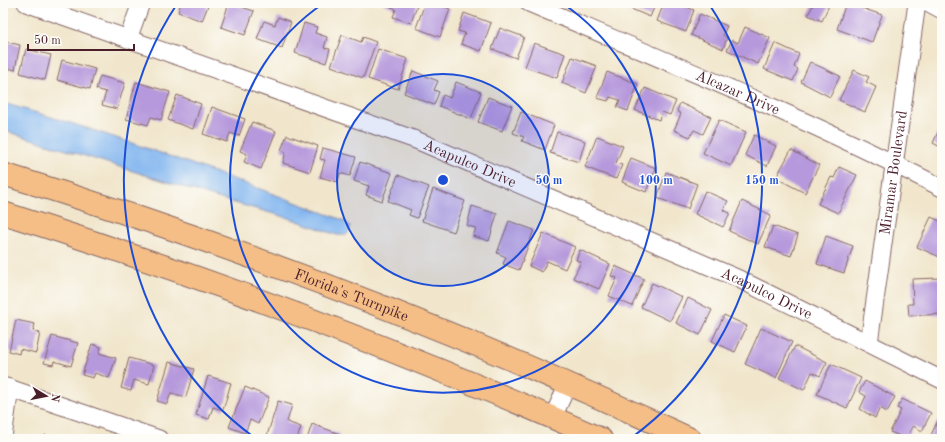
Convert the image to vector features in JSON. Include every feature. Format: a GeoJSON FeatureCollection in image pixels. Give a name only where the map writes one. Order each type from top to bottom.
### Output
{"type":"FeatureCollection","features":[{"type":"Feature","properties":{"kind":"highway","name":"Florida's Turnpike"},"geometry":{"type":"LineString","coordinates":[[3,174],[134,216],[297,274],[430,325],[568,384],[690,439]]}},
{"type":"Feature","properties":{"kind":"highway"},"geometry":{"type":"LineString","coordinates":[[3,213],[178,270],[325,323],[466,380],[601,439]]}},
{"type":"Feature","properties":{"kind":"street","name":"Acapulco Drive"},"geometry":{"type":"LineString","coordinates":[[26,3],[416,140],[739,279],[942,380]]}},
{"type":"Feature","properties":{"kind":"street"},"geometry":{"type":"LineString","coordinates":[[128,39],[140,3]]}},
{"type":"Feature","properties":{"kind":"street","name":"Alcazar Drive"},"geometry":{"type":"LineString","coordinates":[[529,3],[730,88],[895,164],[942,188]]}},
{"type":"Feature","properties":{"kind":"street","name":"Miramar Boulevard"},"geometry":{"type":"LineString","coordinates":[[869,343],[917,3]]}},
{"type":"Feature","properties":{"kind":"street"},"geometry":{"type":"LineString","coordinates":[[929,3],[942,10]]}},
{"type":"Feature","properties":{"kind":"street"},"geometry":{"type":"LineString","coordinates":[[553,417],[568,384]]}},
{"type":"Feature","properties":{"kind":"street"},"geometry":{"type":"LineString","coordinates":[[3,437],[7,387],[160,439]]}},
{"type":"Feature","properties":{"kind":"water"},"geometry":{"type":"Polygon","coordinates":[[[3,103],[46,115],[132,143],[259,188],[343,220],[350,226],[350,231],[346,235],[337,235],[292,219],[221,199],[3,130],[3,103]]]}},
{"type":"Feature","properties":{"kind":"building"},"geometry":{"type":"Polygon","coordinates":[[[181,3],[209,3],[202,21],[178,12],[181,3]]]}},
{"type":"Feature","properties":{"kind":"building"},"geometry":{"type":"Polygon","coordinates":[[[229,3],[254,11],[245,35],[221,27],[229,3]]]}},
{"type":"Feature","properties":{"kind":"building"},"geometry":{"type":"Polygon","coordinates":[[[382,3],[418,3],[411,23],[393,17],[396,9],[382,3]]]}},
{"type":"Feature","properties":{"kind":"building"},"geometry":{"type":"Polygon","coordinates":[[[425,3],[433,3],[450,9],[440,37],[416,28],[425,3]]]}},
{"type":"Feature","properties":{"kind":"building"},"geometry":{"type":"Polygon","coordinates":[[[617,3],[656,3],[650,17],[617,3]]]}},
{"type":"Feature","properties":{"kind":"building"},"geometry":{"type":"Polygon","coordinates":[[[664,3],[685,3],[684,6],[694,10],[686,32],[657,21],[664,3]]]}},
{"type":"Feature","properties":{"kind":"building"},"geometry":{"type":"Polygon","coordinates":[[[808,3],[830,3],[822,21],[808,15],[813,5],[808,3]]]}},
{"type":"Feature","properties":{"kind":"building"},"geometry":{"type":"Polygon","coordinates":[[[846,3],[861,3],[859,7],[882,15],[872,42],[837,29],[846,3]]]}},
{"type":"Feature","properties":{"kind":"building"},"geometry":{"type":"Polygon","coordinates":[[[464,13],[491,23],[481,51],[461,44],[465,33],[458,31],[464,13]]]}},
{"type":"Feature","properties":{"kind":"building"},"geometry":{"type":"Polygon","coordinates":[[[700,14],[727,26],[723,35],[727,38],[723,49],[691,35],[700,14]]]}},
{"type":"Feature","properties":{"kind":"building"},"geometry":{"type":"Polygon","coordinates":[[[278,17],[291,22],[282,48],[257,39],[264,21],[275,25],[278,17]]]}},
{"type":"Feature","properties":{"kind":"building"},"geometry":{"type":"Polygon","coordinates":[[[304,23],[317,27],[315,33],[327,37],[324,48],[330,49],[326,63],[295,53],[304,23]]]}},
{"type":"Feature","properties":{"kind":"building"},"geometry":{"type":"Polygon","coordinates":[[[745,27],[770,38],[758,64],[727,50],[732,40],[738,43],[745,27]]]}},
{"type":"Feature","properties":{"kind":"building"},"geometry":{"type":"Polygon","coordinates":[[[500,28],[524,37],[516,58],[492,49],[500,28]]]}},
{"type":"Feature","properties":{"kind":"building"},"geometry":{"type":"Polygon","coordinates":[[[342,35],[361,42],[363,37],[376,42],[363,78],[331,66],[342,35]]]}},
{"type":"Feature","properties":{"kind":"building"},"geometry":{"type":"Polygon","coordinates":[[[3,41],[20,45],[15,70],[3,67],[3,41]]]}},
{"type":"Feature","properties":{"kind":"building"},"geometry":{"type":"Polygon","coordinates":[[[534,43],[565,54],[557,78],[525,67],[534,43]]]}},
{"type":"Feature","properties":{"kind":"building"},"geometry":{"type":"Polygon","coordinates":[[[775,43],[799,54],[794,67],[798,69],[793,81],[764,69],[775,43]]]}},
{"type":"Feature","properties":{"kind":"building"},"geometry":{"type":"Polygon","coordinates":[[[26,49],[51,55],[45,80],[20,73],[26,49]]]}},
{"type":"Feature","properties":{"kind":"building"},"geometry":{"type":"Polygon","coordinates":[[[378,49],[408,59],[398,89],[368,79],[378,49]]]}},
{"type":"Feature","properties":{"kind":"building"},"geometry":{"type":"Polygon","coordinates":[[[572,57],[597,66],[586,93],[562,83],[572,57]]]}},
{"type":"Feature","properties":{"kind":"building"},"geometry":{"type":"Polygon","coordinates":[[[62,60],[95,69],[90,89],[57,80],[62,60]]]}},
{"type":"Feature","properties":{"kind":"building"},"geometry":{"type":"Polygon","coordinates":[[[810,62],[840,76],[830,97],[801,82],[810,62]]]}},
{"type":"Feature","properties":{"kind":"building"},"geometry":{"type":"Polygon","coordinates":[[[854,70],[869,77],[866,82],[876,87],[865,112],[839,100],[854,70]]]}},
{"type":"Feature","properties":{"kind":"building"},"geometry":{"type":"Polygon","coordinates":[[[413,71],[438,81],[434,90],[439,92],[434,105],[404,93],[413,71]]]}},
{"type":"Feature","properties":{"kind":"building"},"geometry":{"type":"Polygon","coordinates":[[[607,72],[638,84],[628,111],[617,107],[620,100],[610,97],[608,101],[597,98],[607,72]]]}},
{"type":"Feature","properties":{"kind":"building"},"geometry":{"type":"Polygon","coordinates":[[[100,76],[125,83],[117,109],[102,105],[106,92],[96,89],[100,76]]]}},
{"type":"Feature","properties":{"kind":"building"},"geometry":{"type":"Polygon","coordinates":[[[136,82],[170,92],[161,120],[151,117],[148,125],[126,119],[136,82]]]}},
{"type":"Feature","properties":{"kind":"building"},"geometry":{"type":"Polygon","coordinates":[[[456,82],[481,92],[471,119],[439,106],[443,95],[450,98],[456,82]]]}},
{"type":"Feature","properties":{"kind":"building"},"geometry":{"type":"Polygon","coordinates":[[[645,88],[676,101],[670,115],[662,112],[659,120],[635,110],[645,88]]]}},
{"type":"Feature","properties":{"kind":"building"},"geometry":{"type":"Polygon","coordinates":[[[177,95],[201,104],[193,129],[168,120],[177,95]]]}},
{"type":"Feature","properties":{"kind":"building"},"geometry":{"type":"Polygon","coordinates":[[[488,97],[512,106],[502,131],[478,122],[488,97]]]}},
{"type":"Feature","properties":{"kind":"building"},"geometry":{"type":"Polygon","coordinates":[[[680,103],[711,117],[703,134],[694,130],[690,137],[674,130],[681,114],[677,111],[680,103]]]}},
{"type":"Feature","properties":{"kind":"building"},"geometry":{"type":"Polygon","coordinates":[[[212,107],[245,119],[239,136],[230,133],[227,142],[203,134],[212,107]]]}},
{"type":"Feature","properties":{"kind":"building"},"geometry":{"type":"Polygon","coordinates":[[[521,112],[554,125],[545,150],[522,141],[524,137],[513,133],[521,112]]]}},
{"type":"Feature","properties":{"kind":"building"},"geometry":{"type":"Polygon","coordinates":[[[719,120],[746,132],[731,166],[703,153],[719,120]]]}},
{"type":"Feature","properties":{"kind":"building"},"geometry":{"type":"Polygon","coordinates":[[[252,122],[276,131],[261,169],[244,162],[247,154],[240,151],[252,122]]]}},
{"type":"Feature","properties":{"kind":"building"},"geometry":{"type":"Polygon","coordinates":[[[942,123],[942,148],[933,143],[942,123]]]}},
{"type":"Feature","properties":{"kind":"building"},"geometry":{"type":"Polygon","coordinates":[[[557,132],[585,141],[579,162],[550,153],[557,132]]]}},
{"type":"Feature","properties":{"kind":"building"},"geometry":{"type":"Polygon","coordinates":[[[287,135],[318,146],[310,172],[283,163],[286,152],[281,150],[287,135]]]}},
{"type":"Feature","properties":{"kind":"building"},"geometry":{"type":"Polygon","coordinates":[[[754,135],[776,146],[767,166],[745,155],[754,135]]]}},
{"type":"Feature","properties":{"kind":"building"},"geometry":{"type":"Polygon","coordinates":[[[597,136],[623,146],[616,163],[622,165],[616,179],[585,167],[597,136]]]}},
{"type":"Feature","properties":{"kind":"building"},"geometry":{"type":"Polygon","coordinates":[[[323,148],[356,157],[350,176],[340,173],[338,182],[320,177],[325,160],[320,159],[323,148]]]}},
{"type":"Feature","properties":{"kind":"building"},"geometry":{"type":"Polygon","coordinates":[[[791,150],[819,165],[805,193],[776,178],[791,150]]]}},
{"type":"Feature","properties":{"kind":"building"},"geometry":{"type":"Polygon","coordinates":[[[631,158],[656,168],[646,192],[622,182],[631,158]]]}},
{"type":"Feature","properties":{"kind":"building"},"geometry":{"type":"Polygon","coordinates":[[[360,162],[392,173],[382,201],[366,195],[369,186],[354,181],[360,162]]]}},
{"type":"Feature","properties":{"kind":"building"},"geometry":{"type":"Polygon","coordinates":[[[839,167],[857,175],[838,213],[818,204],[831,177],[834,178],[839,167]]]}},
{"type":"Feature","properties":{"kind":"building"},"geometry":{"type":"Polygon","coordinates":[[[666,172],[697,184],[688,209],[657,198],[666,172]]]}},
{"type":"Feature","properties":{"kind":"building"},"geometry":{"type":"Polygon","coordinates":[[[398,175],[429,187],[417,218],[409,215],[411,210],[388,201],[398,175]]]}},
{"type":"Feature","properties":{"kind":"building"},"geometry":{"type":"Polygon","coordinates":[[[433,189],[465,201],[454,232],[422,221],[433,189]]]}},
{"type":"Feature","properties":{"kind":"building"},"geometry":{"type":"Polygon","coordinates":[[[705,191],[728,201],[723,210],[730,213],[723,227],[695,214],[705,191]]]}},
{"type":"Feature","properties":{"kind":"building"},"geometry":{"type":"Polygon","coordinates":[[[742,201],[771,215],[758,244],[729,231],[742,201]]]}},
{"type":"Feature","properties":{"kind":"building"},"geometry":{"type":"Polygon","coordinates":[[[472,206],[497,214],[489,241],[473,236],[476,228],[467,226],[472,206]]]}},
{"type":"Feature","properties":{"kind":"building"},"geometry":{"type":"Polygon","coordinates":[[[931,217],[942,222],[940,227],[942,228],[942,258],[917,247],[931,217]]]}},
{"type":"Feature","properties":{"kind":"building"},"geometry":{"type":"Polygon","coordinates":[[[509,221],[534,230],[519,270],[503,264],[506,257],[497,253],[509,221]]]}},
{"type":"Feature","properties":{"kind":"building"},"geometry":{"type":"Polygon","coordinates":[[[773,226],[798,235],[791,256],[765,247],[773,226]]]}},
{"type":"Feature","properties":{"kind":"building"},"geometry":{"type":"Polygon","coordinates":[[[543,233],[575,247],[565,269],[547,261],[542,272],[529,266],[543,233]]]}},
{"type":"Feature","properties":{"kind":"building"},"geometry":{"type":"Polygon","coordinates":[[[826,236],[853,246],[844,273],[817,264],[826,236]]]}},
{"type":"Feature","properties":{"kind":"building"},"geometry":{"type":"Polygon","coordinates":[[[580,250],[610,264],[599,289],[573,278],[581,262],[576,260],[580,250]]]}},
{"type":"Feature","properties":{"kind":"building"},"geometry":{"type":"Polygon","coordinates":[[[615,266],[644,279],[632,306],[609,296],[617,278],[611,276],[615,266]]]}},
{"type":"Feature","properties":{"kind":"building"},"geometry":{"type":"Polygon","coordinates":[[[941,278],[942,314],[909,316],[908,304],[913,304],[912,279],[941,278]]]}},
{"type":"Feature","properties":{"kind":"building"},"geometry":{"type":"Polygon","coordinates":[[[652,283],[682,297],[670,321],[641,307],[652,283]]]}},
{"type":"Feature","properties":{"kind":"building"},"geometry":{"type":"Polygon","coordinates":[[[688,298],[712,310],[700,335],[676,323],[688,298]]]}},
{"type":"Feature","properties":{"kind":"building"},"geometry":{"type":"Polygon","coordinates":[[[724,315],[747,326],[735,352],[712,341],[724,315]]]}},
{"type":"Feature","properties":{"kind":"building"},"geometry":{"type":"Polygon","coordinates":[[[16,320],[35,324],[33,331],[40,333],[36,353],[20,349],[19,354],[9,351],[16,320]]]}},
{"type":"Feature","properties":{"kind":"building"},"geometry":{"type":"Polygon","coordinates":[[[761,328],[792,342],[776,378],[745,364],[761,328]]]}},
{"type":"Feature","properties":{"kind":"building"},"geometry":{"type":"Polygon","coordinates":[[[52,336],[78,343],[71,366],[54,361],[53,365],[44,363],[52,336]]]}},
{"type":"Feature","properties":{"kind":"building"},"geometry":{"type":"Polygon","coordinates":[[[92,344],[101,347],[99,353],[116,358],[109,378],[95,373],[93,378],[82,375],[92,344]]]}},
{"type":"Feature","properties":{"kind":"building"},"geometry":{"type":"Polygon","coordinates":[[[795,346],[827,362],[820,376],[812,372],[804,390],[779,378],[795,346]]]}},
{"type":"Feature","properties":{"kind":"building"},"geometry":{"type":"Polygon","coordinates":[[[129,358],[154,365],[149,384],[134,380],[131,391],[121,388],[129,358]]]}},
{"type":"Feature","properties":{"kind":"building"},"geometry":{"type":"Polygon","coordinates":[[[169,362],[194,369],[186,397],[171,393],[167,404],[157,401],[169,362]]]}},
{"type":"Feature","properties":{"kind":"building"},"geometry":{"type":"Polygon","coordinates":[[[831,364],[861,378],[847,408],[817,394],[831,364]]]}},
{"type":"Feature","properties":{"kind":"building"},"geometry":{"type":"Polygon","coordinates":[[[208,376],[231,383],[223,410],[213,407],[209,419],[196,415],[208,376]]]}},
{"type":"Feature","properties":{"kind":"building"},"geometry":{"type":"Polygon","coordinates":[[[865,381],[895,397],[887,412],[880,408],[875,418],[860,409],[866,396],[859,392],[865,381]]]}},
{"type":"Feature","properties":{"kind":"building"},"geometry":{"type":"Polygon","coordinates":[[[245,387],[269,397],[258,424],[250,420],[245,433],[229,427],[245,387]]]}},
{"type":"Feature","properties":{"kind":"building"},"geometry":{"type":"Polygon","coordinates":[[[902,399],[931,413],[922,431],[913,426],[907,439],[890,432],[901,410],[897,408],[902,399]]]}},
{"type":"Feature","properties":{"kind":"building"},"geometry":{"type":"Polygon","coordinates":[[[278,401],[292,405],[287,422],[301,427],[297,439],[266,439],[278,401]]]}},
{"type":"Feature","properties":{"kind":"building"},"geometry":{"type":"Polygon","coordinates":[[[939,418],[942,420],[942,439],[929,439],[939,418]]]}},
{"type":"Feature","properties":{"kind":"building"},"geometry":{"type":"Polygon","coordinates":[[[312,424],[340,434],[338,439],[307,439],[312,424]]]}},
{"type":"Feature","properties":{"kind":"building"},"geometry":{"type":"Polygon","coordinates":[[[45,435],[56,439],[44,439],[45,435]]]}}]}
